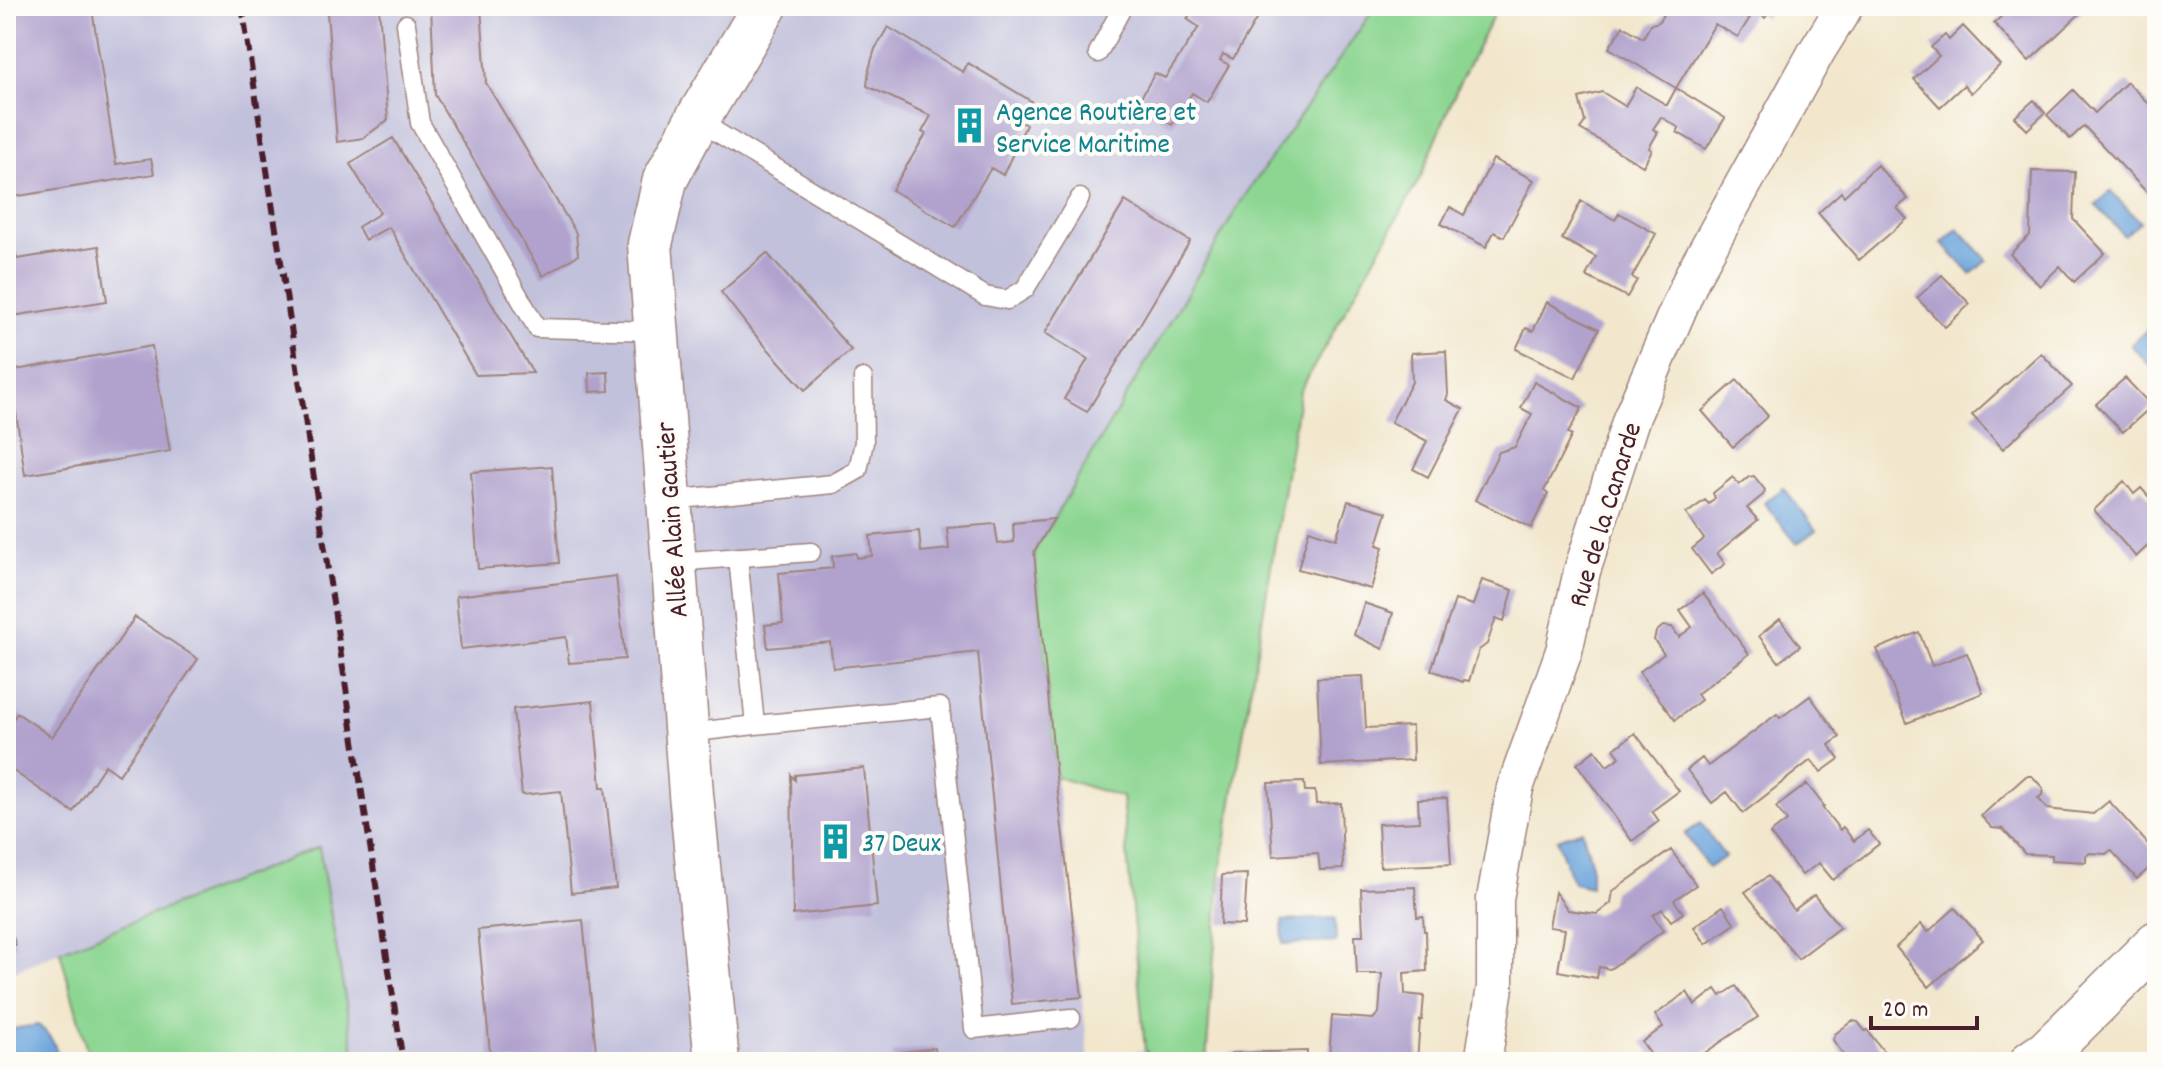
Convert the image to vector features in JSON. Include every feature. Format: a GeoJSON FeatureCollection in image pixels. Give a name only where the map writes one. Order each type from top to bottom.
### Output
{"type":"FeatureCollection","features":[{"type":"Feature","properties":{"kind":"street","name":"Allée Alain Gautier"},"geometry":{"type":"LineString","coordinates":[[717,1062],[686,733],[650,244],[665,180],[765,6]]}},
{"type":"Feature","properties":{"kind":"street","name":"Rue de la Canarde"},"geometry":{"type":"LineString","coordinates":[[1483,1062],[1495,987],[1495,899],[1515,788],[1564,651],[1582,571],[1631,419],[1693,275],[1845,6]]}},
{"type":"Feature","properties":{"kind":"street"},"geometry":{"type":"LineString","coordinates":[[2032,1062],[2047,1052],[2157,943]]}},
{"type":"Feature","properties":{"kind":"lane"},"geometry":{"type":"LineString","coordinates":[[1098,53],[1123,6]]}},
{"type":"Feature","properties":{"kind":"lane"},"geometry":{"type":"LineString","coordinates":[[406,24],[420,123],[537,328],[655,331]]}},
{"type":"Feature","properties":{"kind":"lane"},"geometry":{"type":"LineString","coordinates":[[697,120],[985,296],[1007,300],[1025,289],[1080,198]]}},
{"type":"Feature","properties":{"kind":"lane"},"geometry":{"type":"LineString","coordinates":[[670,500],[833,484],[858,470],[864,442],[863,378]]}},
{"type":"Feature","properties":{"kind":"lane"},"geometry":{"type":"LineString","coordinates":[[674,562],[811,552]]}},
{"type":"Feature","properties":{"kind":"lane"},"geometry":{"type":"LineString","coordinates":[[738,557],[755,725]]}},
{"type":"Feature","properties":{"kind":"lane"},"geometry":{"type":"LineString","coordinates":[[686,733],[940,707],[974,1029],[1071,1018]]}},
{"type":"Feature","properties":{"kind":"shaded area"},"geometry":{"type":"Polygon","coordinates":[[[6,6],[1376,6],[1056,777],[1089,1059],[1145,1050],[1154,1062],[356,1062],[318,848],[6,975],[6,6]]]}},
{"type":"Feature","properties":{"kind":"green space"},"geometry":{"type":"Polygon","coordinates":[[[1376,6],[1498,6],[1458,86],[1421,176],[1300,391],[1220,874],[1206,1062],[1154,1062],[1145,1050],[1122,797],[1056,777],[1034,552],[1242,200],[1376,6]]]}},
{"type":"Feature","properties":{"kind":"green space"},"geometry":{"type":"Polygon","coordinates":[[[319,847],[356,1062],[90,1062],[60,951],[319,847]]]}},
{"type":"Feature","properties":{"kind":"water"},"geometry":{"type":"Polygon","coordinates":[[[2110,191],[2140,222],[2124,236],[2096,205],[2110,191]]]}},
{"type":"Feature","properties":{"kind":"water"},"geometry":{"type":"Polygon","coordinates":[[[1958,228],[1987,260],[1971,274],[1942,243],[1958,228]]]}},
{"type":"Feature","properties":{"kind":"water"},"geometry":{"type":"Polygon","coordinates":[[[2157,320],[2157,366],[2153,369],[2131,345],[2157,320]]]}},
{"type":"Feature","properties":{"kind":"water"},"geometry":{"type":"Polygon","coordinates":[[[1784,488],[1816,530],[1797,544],[1764,503],[1784,488]]]}},
{"type":"Feature","properties":{"kind":"water"},"geometry":{"type":"Polygon","coordinates":[[[1701,823],[1725,857],[1708,868],[1685,834],[1701,823]]]}},
{"type":"Feature","properties":{"kind":"water"},"geometry":{"type":"Polygon","coordinates":[[[1582,830],[1591,862],[1591,887],[1573,883],[1557,839],[1582,830]]]}},
{"type":"Feature","properties":{"kind":"water"},"geometry":{"type":"Polygon","coordinates":[[[1335,918],[1336,942],[1283,944],[1282,921],[1335,918]]]}},
{"type":"Feature","properties":{"kind":"water"},"geometry":{"type":"Polygon","coordinates":[[[38,1025],[53,1042],[60,1062],[6,1062],[6,1032],[38,1025]]]}},
{"type":"Feature","properties":{"kind":"building"},"geometry":{"type":"Polygon","coordinates":[[[6,6],[102,6],[92,9],[116,164],[151,159],[154,174],[6,198],[6,6]]]}},
{"type":"Feature","properties":{"kind":"building"},"geometry":{"type":"Polygon","coordinates":[[[431,6],[481,6],[486,83],[576,233],[578,255],[543,276],[435,95],[431,6]]]}},
{"type":"Feature","properties":{"kind":"building"},"geometry":{"type":"Polygon","coordinates":[[[1195,6],[1264,6],[1233,59],[1223,54],[1220,60],[1229,65],[1207,102],[1192,93],[1172,125],[1137,104],[1155,73],[1165,78],[1199,27],[1187,19],[1195,6]]]}},
{"type":"Feature","properties":{"kind":"building"},"geometry":{"type":"Polygon","coordinates":[[[1669,6],[1773,6],[1765,18],[1754,11],[1738,37],[1715,24],[1676,88],[1609,48],[1623,26],[1643,38],[1651,24],[1659,22],[1669,6]]]}},
{"type":"Feature","properties":{"kind":"building"},"geometry":{"type":"Polygon","coordinates":[[[2013,6],[2088,6],[2029,61],[1994,23],[2013,6]]]}},
{"type":"Feature","properties":{"kind":"building"},"geometry":{"type":"Polygon","coordinates":[[[379,8],[388,120],[363,138],[337,142],[327,12],[379,8]]]}},
{"type":"Feature","properties":{"kind":"building"},"geometry":{"type":"Polygon","coordinates":[[[1963,26],[2000,65],[1971,93],[1964,85],[1940,107],[1914,79],[1939,56],[1931,47],[1945,35],[1949,40],[1963,26]]]}},
{"type":"Feature","properties":{"kind":"building","name":"Agence Routière et Service Maritime"},"geometry":{"type":"Polygon","coordinates":[[[888,27],[963,72],[968,63],[1031,101],[1019,121],[1026,125],[1003,175],[991,168],[955,227],[892,190],[926,134],[922,132],[931,116],[867,86],[875,49],[888,27]]]}},
{"type":"Feature","properties":{"kind":"building"},"geometry":{"type":"Polygon","coordinates":[[[2127,82],[2157,112],[2157,196],[2153,199],[2084,126],[2070,139],[2047,115],[2073,90],[2095,113],[2127,82]]]}},
{"type":"Feature","properties":{"kind":"building"},"geometry":{"type":"Polygon","coordinates":[[[1636,87],[1667,105],[1676,88],[1725,118],[1706,149],[1677,132],[1679,128],[1661,117],[1653,129],[1658,132],[1643,166],[1580,129],[1585,122],[1579,98],[1602,92],[1625,106],[1636,87]]]}},
{"type":"Feature","properties":{"kind":"building"},"geometry":{"type":"Polygon","coordinates":[[[2034,100],[2045,113],[2027,130],[2015,117],[2034,100]]]}},
{"type":"Feature","properties":{"kind":"building"},"geometry":{"type":"Polygon","coordinates":[[[393,138],[533,373],[476,375],[389,227],[365,240],[358,227],[380,213],[350,164],[393,138]]]}},
{"type":"Feature","properties":{"kind":"building"},"geometry":{"type":"Polygon","coordinates":[[[1493,159],[1534,180],[1504,237],[1494,232],[1486,247],[1441,224],[1450,207],[1464,215],[1493,159]]]}},
{"type":"Feature","properties":{"kind":"building"},"geometry":{"type":"Polygon","coordinates":[[[1877,165],[1908,199],[1897,208],[1907,219],[1859,260],[1818,213],[1841,192],[1844,196],[1877,165]]]}},
{"type":"Feature","properties":{"kind":"building"},"geometry":{"type":"Polygon","coordinates":[[[2032,171],[2075,172],[2073,219],[2105,253],[2074,282],[2060,266],[2040,286],[2010,254],[2030,235],[2032,171]]]}},
{"type":"Feature","properties":{"kind":"building"},"geometry":{"type":"Polygon","coordinates":[[[1125,201],[1190,241],[1087,412],[1064,399],[1088,359],[1045,333],[1125,201]]]}},
{"type":"Feature","properties":{"kind":"building"},"geometry":{"type":"Polygon","coordinates":[[[1581,201],[1615,220],[1619,213],[1656,234],[1632,277],[1637,280],[1627,297],[1586,276],[1596,257],[1562,239],[1581,201]]]}},
{"type":"Feature","properties":{"kind":"building"},"geometry":{"type":"Polygon","coordinates":[[[99,246],[107,301],[6,317],[6,251],[15,250],[17,259],[99,246]]]}},
{"type":"Feature","properties":{"kind":"building"},"geometry":{"type":"Polygon","coordinates":[[[767,253],[851,350],[805,390],[721,292],[767,253]]]}},
{"type":"Feature","properties":{"kind":"building"},"geometry":{"type":"Polygon","coordinates":[[[1942,275],[1970,304],[1945,327],[1917,298],[1942,275]]]}},
{"type":"Feature","properties":{"kind":"building"},"geometry":{"type":"Polygon","coordinates":[[[1547,302],[1599,329],[1575,378],[1516,349],[1526,328],[1533,331],[1547,302]]]}},
{"type":"Feature","properties":{"kind":"building"},"geometry":{"type":"Polygon","coordinates":[[[152,346],[170,451],[25,475],[10,371],[152,346]]]}},
{"type":"Feature","properties":{"kind":"building"},"geometry":{"type":"Polygon","coordinates":[[[1446,351],[1446,400],[1463,409],[1428,477],[1413,469],[1427,441],[1391,422],[1412,382],[1411,353],[1446,351]]]}},
{"type":"Feature","properties":{"kind":"building"},"geometry":{"type":"Polygon","coordinates":[[[2041,353],[2072,386],[2003,449],[1972,415],[2041,353]]]}},
{"type":"Feature","properties":{"kind":"building"},"geometry":{"type":"Polygon","coordinates":[[[608,372],[609,391],[590,392],[589,373],[608,372]]]}},
{"type":"Feature","properties":{"kind":"building"},"geometry":{"type":"Polygon","coordinates":[[[2125,378],[2149,403],[2157,395],[2157,411],[2152,406],[2123,432],[2096,404],[2125,378]]]}},
{"type":"Feature","properties":{"kind":"building"},"geometry":{"type":"Polygon","coordinates":[[[1737,380],[1768,416],[1733,447],[1702,411],[1737,380]]]}},
{"type":"Feature","properties":{"kind":"building"},"geometry":{"type":"Polygon","coordinates":[[[1534,382],[1582,408],[1568,433],[1572,435],[1544,491],[1548,494],[1531,528],[1475,500],[1499,452],[1515,447],[1532,414],[1521,408],[1534,382]]]}},
{"type":"Feature","properties":{"kind":"building"},"geometry":{"type":"Polygon","coordinates":[[[552,466],[559,563],[478,569],[471,472],[552,466]]]}},
{"type":"Feature","properties":{"kind":"building"},"geometry":{"type":"Polygon","coordinates":[[[1754,476],[1765,490],[1747,508],[1758,520],[1717,553],[1725,564],[1711,574],[1692,549],[1704,539],[1686,514],[1705,500],[1709,504],[1715,498],[1713,493],[1733,477],[1739,485],[1754,476]]]}},
{"type":"Feature","properties":{"kind":"building"},"geometry":{"type":"Polygon","coordinates":[[[2124,481],[2134,494],[2141,488],[2150,498],[2157,492],[2157,537],[2136,557],[2094,510],[2124,481]]]}},
{"type":"Feature","properties":{"kind":"building"},"geometry":{"type":"Polygon","coordinates":[[[1348,501],[1387,512],[1377,545],[1383,547],[1371,589],[1298,569],[1309,530],[1336,539],[1348,501]]]}},
{"type":"Feature","properties":{"kind":"building"},"geometry":{"type":"Polygon","coordinates":[[[1054,519],[1034,552],[1082,997],[1012,1004],[978,652],[833,668],[830,642],[768,648],[765,625],[783,623],[779,573],[833,568],[832,556],[856,553],[857,558],[872,556],[870,536],[919,531],[921,552],[949,549],[947,528],[995,524],[998,544],[1014,542],[1013,523],[1054,519]]]}},
{"type":"Feature","properties":{"kind":"building"},"geometry":{"type":"Polygon","coordinates":[[[616,576],[625,659],[569,663],[566,637],[461,649],[456,596],[616,576]]]}},
{"type":"Feature","properties":{"kind":"building"},"geometry":{"type":"Polygon","coordinates":[[[1482,580],[1513,590],[1504,621],[1496,618],[1487,644],[1479,650],[1469,681],[1463,682],[1431,670],[1455,600],[1473,605],[1482,580]]]}},
{"type":"Feature","properties":{"kind":"building"},"geometry":{"type":"Polygon","coordinates":[[[1703,593],[1749,654],[1697,694],[1701,700],[1675,720],[1639,672],[1664,654],[1654,640],[1656,632],[1663,626],[1672,627],[1679,637],[1692,627],[1680,610],[1703,593]]]}},
{"type":"Feature","properties":{"kind":"building"},"geometry":{"type":"Polygon","coordinates":[[[1364,603],[1393,613],[1383,649],[1354,635],[1364,603]]]}},
{"type":"Feature","properties":{"kind":"building"},"geometry":{"type":"Polygon","coordinates":[[[135,617],[198,659],[119,775],[105,765],[73,812],[6,766],[6,730],[17,713],[52,737],[135,617]]]}},
{"type":"Feature","properties":{"kind":"building"},"geometry":{"type":"Polygon","coordinates":[[[1780,619],[1800,646],[1779,662],[1759,636],[1780,619]]]}},
{"type":"Feature","properties":{"kind":"building"},"geometry":{"type":"Polygon","coordinates":[[[1919,632],[1932,666],[1967,653],[1983,693],[1907,723],[1877,649],[1919,632]]]}},
{"type":"Feature","properties":{"kind":"building"},"geometry":{"type":"Polygon","coordinates":[[[1363,676],[1366,728],[1412,726],[1413,760],[1321,765],[1317,678],[1363,676]]]}},
{"type":"Feature","properties":{"kind":"building"},"geometry":{"type":"Polygon","coordinates":[[[1810,696],[1840,737],[1829,745],[1839,759],[1821,772],[1811,760],[1743,813],[1727,792],[1712,803],[1687,770],[1702,758],[1708,766],[1777,714],[1780,718],[1810,696]]]}},
{"type":"Feature","properties":{"kind":"building"},"geometry":{"type":"Polygon","coordinates":[[[593,701],[601,787],[605,787],[616,888],[571,893],[561,791],[522,795],[513,709],[593,701]]]}},
{"type":"Feature","properties":{"kind":"building"},"geometry":{"type":"Polygon","coordinates":[[[1635,733],[1679,791],[1652,811],[1659,821],[1632,841],[1577,764],[1595,750],[1607,766],[1620,757],[1614,749],[1635,733]]]}},
{"type":"Feature","properties":{"kind":"building","name":"37 Deux"},"geometry":{"type":"Polygon","coordinates":[[[864,768],[877,906],[793,915],[791,775],[795,780],[795,775],[864,768]]]}},
{"type":"Feature","properties":{"kind":"building"},"geometry":{"type":"Polygon","coordinates":[[[2026,776],[2032,776],[2043,788],[2038,798],[2047,809],[2093,814],[2109,801],[2157,854],[2157,861],[2137,879],[2111,850],[2106,854],[2090,853],[2086,856],[2086,862],[2052,860],[2052,855],[2025,854],[2003,829],[1992,828],[1981,816],[2026,776]]]}},
{"type":"Feature","properties":{"kind":"building"},"geometry":{"type":"Polygon","coordinates":[[[1304,782],[1305,791],[1315,791],[1316,804],[1341,803],[1343,869],[1320,870],[1318,853],[1273,856],[1268,783],[1304,782]]]}},
{"type":"Feature","properties":{"kind":"building"},"geometry":{"type":"Polygon","coordinates":[[[1807,784],[1840,830],[1843,827],[1854,841],[1868,830],[1879,844],[1833,880],[1819,863],[1802,875],[1770,834],[1787,821],[1776,807],[1807,784]]]}},
{"type":"Feature","properties":{"kind":"building"},"geometry":{"type":"Polygon","coordinates":[[[1447,798],[1451,864],[1380,867],[1378,824],[1419,822],[1418,799],[1447,798]]]}},
{"type":"Feature","properties":{"kind":"building"},"geometry":{"type":"Polygon","coordinates":[[[1671,850],[1696,885],[1674,900],[1683,913],[1671,921],[1662,909],[1653,915],[1663,931],[1610,969],[1599,967],[1597,978],[1558,971],[1565,929],[1549,927],[1555,892],[1568,910],[1597,914],[1611,903],[1613,891],[1671,850]]]}},
{"type":"Feature","properties":{"kind":"building"},"geometry":{"type":"Polygon","coordinates":[[[1247,874],[1244,925],[1220,924],[1222,875],[1247,874]]]}},
{"type":"Feature","properties":{"kind":"building"},"geometry":{"type":"Polygon","coordinates":[[[1768,876],[1794,910],[1814,895],[1840,927],[1798,959],[1745,892],[1768,876]]]}},
{"type":"Feature","properties":{"kind":"building"},"geometry":{"type":"Polygon","coordinates":[[[1415,887],[1417,917],[1423,916],[1426,931],[1427,971],[1404,973],[1405,994],[1424,996],[1417,1062],[1329,1057],[1332,1016],[1373,1019],[1379,1013],[1382,974],[1357,974],[1355,935],[1363,935],[1361,889],[1415,887]]]}},
{"type":"Feature","properties":{"kind":"building"},"geometry":{"type":"Polygon","coordinates":[[[1723,906],[1735,924],[1706,944],[1694,927],[1723,906]]]}},
{"type":"Feature","properties":{"kind":"building"},"geometry":{"type":"Polygon","coordinates":[[[1955,908],[1983,940],[1929,987],[1896,947],[1921,924],[1928,932],[1955,908]]]}},
{"type":"Feature","properties":{"kind":"building"},"geometry":{"type":"Polygon","coordinates":[[[6,920],[16,945],[6,949],[6,920]]]}},
{"type":"Feature","properties":{"kind":"building"},"geometry":{"type":"Polygon","coordinates":[[[583,920],[597,1062],[491,1062],[478,930],[583,920]]]}},
{"type":"Feature","properties":{"kind":"building"},"geometry":{"type":"Polygon","coordinates":[[[1736,986],[1758,1017],[1691,1062],[1656,1062],[1642,1042],[1663,1027],[1655,1015],[1687,992],[1695,1005],[1716,989],[1721,996],[1736,986]]]}},
{"type":"Feature","properties":{"kind":"building"},"geometry":{"type":"Polygon","coordinates":[[[1852,1021],[1867,1030],[1892,1062],[1849,1062],[1833,1040],[1835,1034],[1852,1021]]]}},
{"type":"Feature","properties":{"kind":"building"},"geometry":{"type":"Polygon","coordinates":[[[935,1048],[937,1062],[894,1062],[893,1053],[935,1048]]]}},
{"type":"Feature","properties":{"kind":"building"},"geometry":{"type":"Polygon","coordinates":[[[1307,1051],[1307,1062],[1217,1062],[1231,1058],[1231,1053],[1307,1051]]]}},
{"type":"Feature","properties":{"kind":"railway"},"geometry":{"type":"LineString","coordinates":[[242,6],[403,1062]]}},
{"type":"Feature","properties":{"kind":"place","name":"Agence Routière et Service Maritime"},"geometry":{"type":"Point","coordinates":[970,126]}},
{"type":"Feature","properties":{"kind":"place","name":"37 Deux"},"geometry":{"type":"Point","coordinates":[836,841]}}]}
